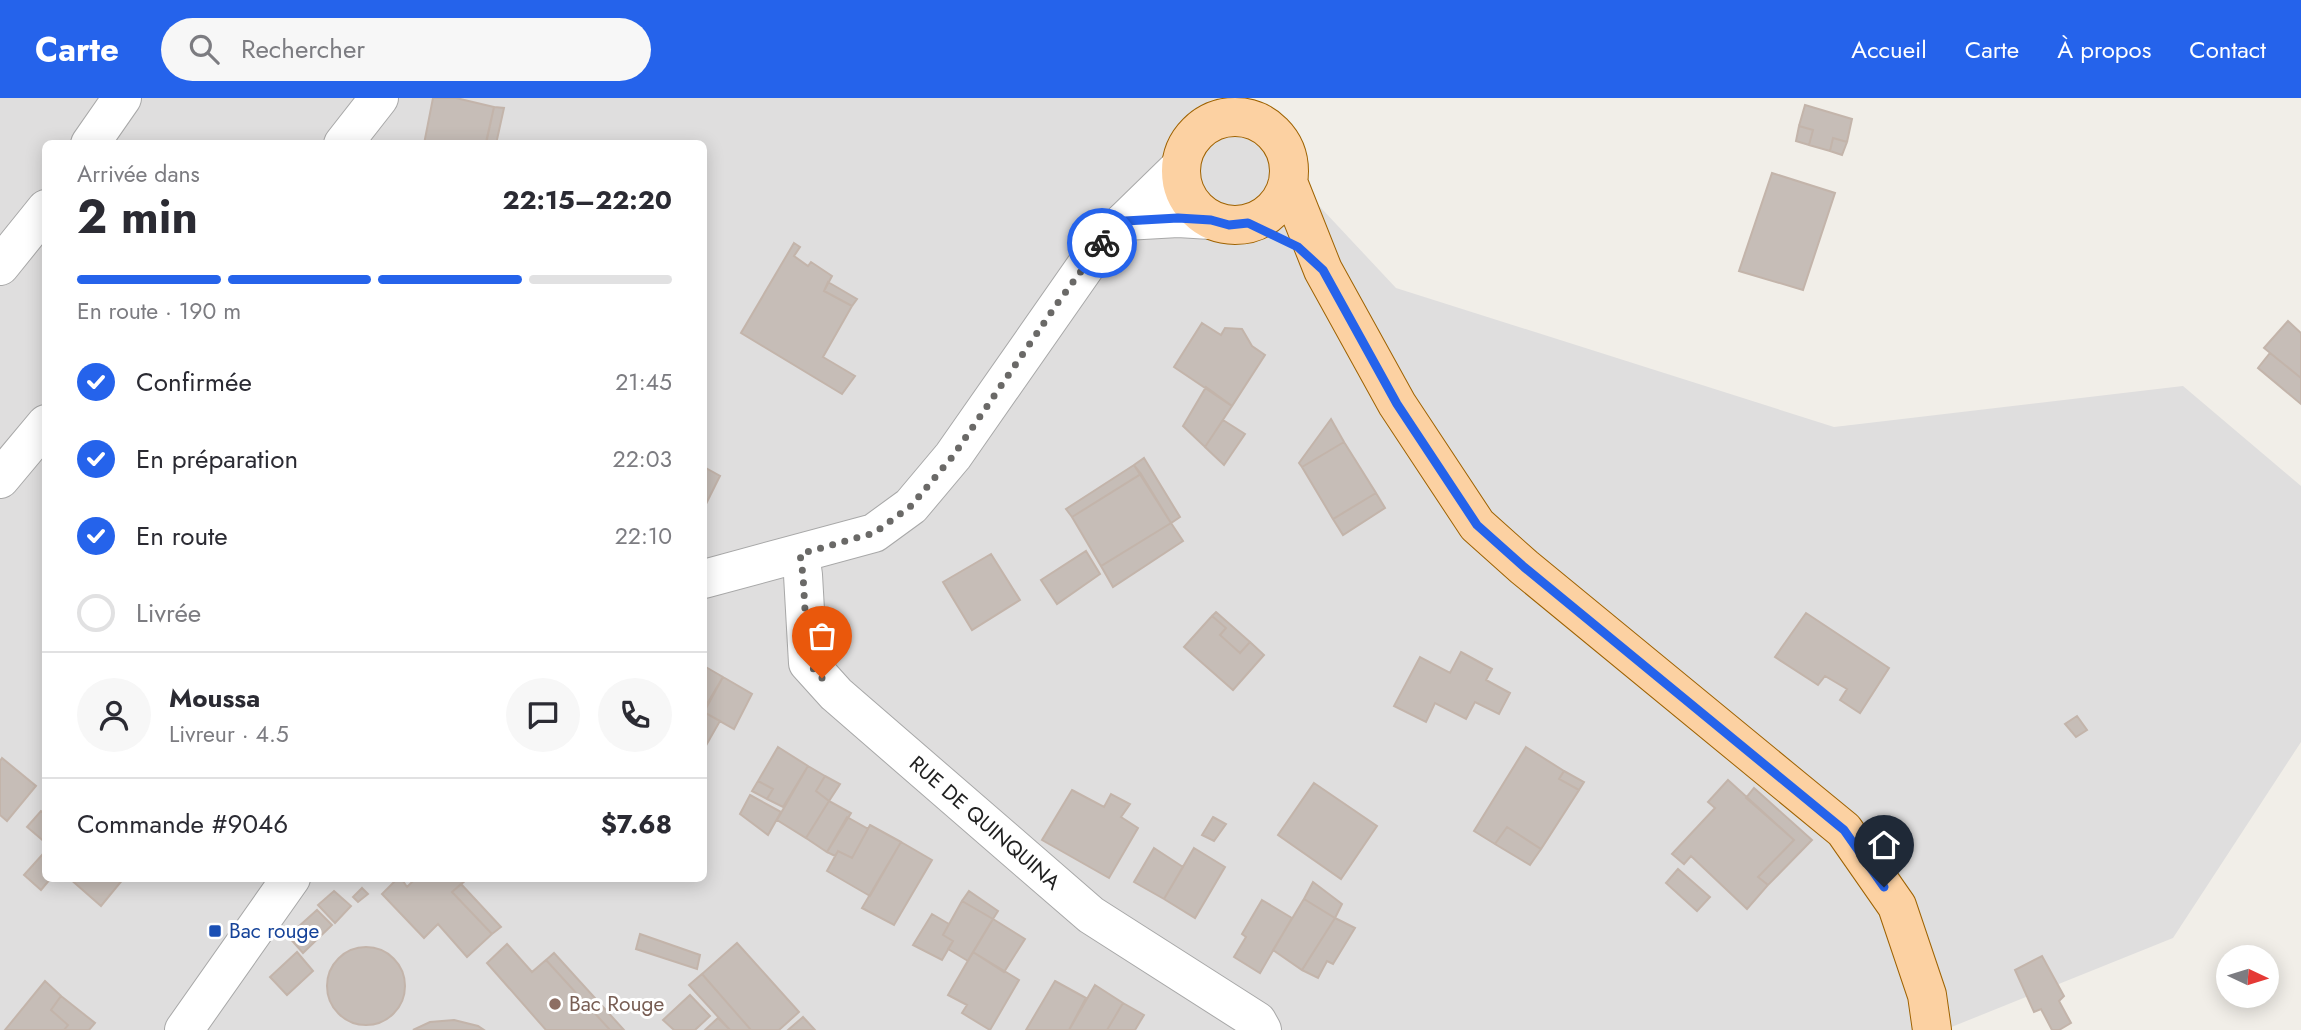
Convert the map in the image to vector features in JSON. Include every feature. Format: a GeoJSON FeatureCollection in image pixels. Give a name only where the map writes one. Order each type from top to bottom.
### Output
{"type":"FeatureCollection","features":[{"type":"Feature","properties":{"kind":"main road"},"geometry":{"type":"LineString","coordinates":[[1323,270],[1298,247],[1229,222],[1187,198],[1181,167],[1186,148],[1218,109],[1232,116],[1252,119],[1260,113],[1281,143],[1288,162],[1288,182],[1323,270],[1397,404],[1477,525],[1524,567],[1844,830],[1897,905],[1927,995],[1932,1030]]}},
{"type":"Feature","properties":{"kind":"main road"},"geometry":{"type":"LineString","coordinates":[[1229,222],[1266,215],[1280,201],[1288,182]]}},
{"type":"Feature","properties":{"kind":"street"},"geometry":{"type":"LineString","coordinates":[[93,140],[122,98]]}},
{"type":"Feature","properties":{"kind":"street"},"geometry":{"type":"LineString","coordinates":[[346,140],[379,98]]}},
{"type":"Feature","properties":{"kind":"street"},"geometry":{"type":"LineString","coordinates":[[707,578],[874,533],[911,506],[953,456],[1101,244],[1181,167]]}},
{"type":"Feature","properties":{"kind":"street"},"geometry":{"type":"LineString","coordinates":[[0,266],[42,214]]}},
{"type":"Feature","properties":{"kind":"street"},"geometry":{"type":"LineString","coordinates":[[1125,221],[1178,218],[1229,222]]}},
{"type":"Feature","properties":{"kind":"street"},"geometry":{"type":"LineString","coordinates":[[0,479],[42,429]]}},
{"type":"Feature","properties":{"kind":"street","name":"RUE DE QUINQUINA"},"geometry":{"type":"LineString","coordinates":[[800,554],[808,663],[836,694],[1091,915],[1257,1021],[1262,1030]]}},
{"type":"Feature","properties":{"kind":"street"},"geometry":{"type":"LineString","coordinates":[[184,1030],[288,882]]}},
{"type":"Feature","properties":{"kind":"street"},"geometry":{"type":"LineString","coordinates":[[223,1030],[220,1021],[225,975]]}},
{"type":"Feature","properties":{"kind":"shaded area"},"geometry":{"type":"Polygon","coordinates":[[[0,98],[1218,98],[1396,288],[1834,427],[2183,386],[2301,486],[2301,742],[2173,938],[1944,1030],[0,1030],[0,98]]]}},
{"type":"Feature","properties":{"kind":"building"},"geometry":{"type":"Polygon","coordinates":[[[433,98],[456,98],[494,107],[487,140],[425,140],[433,98]]]}},
{"type":"Feature","properties":{"kind":"building"},"geometry":{"type":"Polygon","coordinates":[[[1805,105],[1852,119],[1847,142],[1833,138],[1830,151],[1809,145],[1813,130],[1799,126],[1805,105]]]}},
{"type":"Feature","properties":{"kind":"building"},"geometry":{"type":"Polygon","coordinates":[[[494,107],[504,108],[497,140],[486,140],[494,107]]]}},
{"type":"Feature","properties":{"kind":"building"},"geometry":{"type":"Polygon","coordinates":[[[1799,126],[1813,130],[1809,145],[1796,141],[1799,126]]]}},
{"type":"Feature","properties":{"kind":"building"},"geometry":{"type":"Polygon","coordinates":[[[1833,138],[1847,142],[1842,155],[1830,151],[1833,138]]]}},
{"type":"Feature","properties":{"kind":"building"},"geometry":{"type":"Polygon","coordinates":[[[1772,173],[1835,193],[1803,290],[1739,271],[1772,173]]]}},
{"type":"Feature","properties":{"kind":"building"},"geometry":{"type":"Polygon","coordinates":[[[794,243],[800,247],[794,256],[808,266],[811,262],[832,276],[824,291],[852,306],[823,357],[855,376],[842,394],[741,333],[794,243]]]}},
{"type":"Feature","properties":{"kind":"building"},"geometry":{"type":"Polygon","coordinates":[[[828,282],[857,299],[852,306],[824,291],[828,282]]]}},
{"type":"Feature","properties":{"kind":"building"},"geometry":{"type":"Polygon","coordinates":[[[2288,321],[2301,333],[2301,378],[2264,348],[2288,321]]]}},
{"type":"Feature","properties":{"kind":"building"},"geometry":{"type":"Polygon","coordinates":[[[1202,323],[1221,335],[1225,328],[1242,329],[1252,346],[1265,355],[1232,406],[1174,367],[1202,323]]]}},
{"type":"Feature","properties":{"kind":"building"},"geometry":{"type":"Polygon","coordinates":[[[2270,353],[2301,378],[2301,404],[2258,368],[2270,353]]]}},
{"type":"Feature","properties":{"kind":"building"},"geometry":{"type":"Polygon","coordinates":[[[1206,387],[1232,406],[1205,447],[1183,426],[1206,387]]]}},
{"type":"Feature","properties":{"kind":"building"},"geometry":{"type":"Polygon","coordinates":[[[1331,419],[1344,442],[1302,467],[1299,463],[1331,419]]]}},
{"type":"Feature","properties":{"kind":"building"},"geometry":{"type":"Polygon","coordinates":[[[1223,420],[1245,434],[1224,465],[1205,447],[1223,420]]]}},
{"type":"Feature","properties":{"kind":"building"},"geometry":{"type":"Polygon","coordinates":[[[1344,442],[1376,493],[1333,519],[1302,467],[1344,442]]]}},
{"type":"Feature","properties":{"kind":"building"},"geometry":{"type":"Polygon","coordinates":[[[1144,458],[1180,517],[1171,523],[1134,465],[1144,458]]]}},
{"type":"Feature","properties":{"kind":"building"},"geometry":{"type":"Polygon","coordinates":[[[1134,465],[1141,474],[1072,517],[1066,509],[1134,465]]]}},
{"type":"Feature","properties":{"kind":"building"},"geometry":{"type":"Polygon","coordinates":[[[707,469],[720,476],[707,502],[707,469]]]}},
{"type":"Feature","properties":{"kind":"building"},"geometry":{"type":"Polygon","coordinates":[[[1141,474],[1171,523],[1101,566],[1072,517],[1141,474]]]}},
{"type":"Feature","properties":{"kind":"building"},"geometry":{"type":"Polygon","coordinates":[[[1376,493],[1385,508],[1343,535],[1333,519],[1376,493]]]}},
{"type":"Feature","properties":{"kind":"building"},"geometry":{"type":"Polygon","coordinates":[[[1171,523],[1183,541],[1113,587],[1101,566],[1171,523]]]}},
{"type":"Feature","properties":{"kind":"building"},"geometry":{"type":"Polygon","coordinates":[[[1086,551],[1100,574],[1057,604],[1041,580],[1086,551]]]}},
{"type":"Feature","properties":{"kind":"building"},"geometry":{"type":"Polygon","coordinates":[[[991,554],[1020,600],[972,630],[943,582],[991,554]]]}},
{"type":"Feature","properties":{"kind":"building"},"geometry":{"type":"Polygon","coordinates":[[[1216,612],[1250,642],[1240,653],[1220,635],[1226,628],[1212,616],[1216,612]]]}},
{"type":"Feature","properties":{"kind":"building"},"geometry":{"type":"Polygon","coordinates":[[[1806,613],[1889,668],[1860,713],[1840,700],[1847,689],[1825,676],[1818,685],[1775,657],[1806,613]]]}},
{"type":"Feature","properties":{"kind":"building"},"geometry":{"type":"Polygon","coordinates":[[[1212,616],[1226,628],[1220,635],[1240,653],[1250,642],[1264,655],[1233,690],[1184,647],[1212,616]]]}},
{"type":"Feature","properties":{"kind":"building"},"geometry":{"type":"Polygon","coordinates":[[[1461,652],[1492,669],[1486,680],[1510,693],[1499,714],[1475,702],[1466,719],[1435,703],[1426,722],[1394,706],[1420,657],[1450,673],[1461,652]]]}},
{"type":"Feature","properties":{"kind":"building"},"geometry":{"type":"Polygon","coordinates":[[[707,668],[723,677],[707,704],[707,668]]]}},
{"type":"Feature","properties":{"kind":"building"},"geometry":{"type":"Polygon","coordinates":[[[723,677],[752,694],[734,729],[707,714],[707,706],[723,677]]]}},
{"type":"Feature","properties":{"kind":"building"},"geometry":{"type":"Polygon","coordinates":[[[707,714],[720,721],[707,744],[707,714]]]}},
{"type":"Feature","properties":{"kind":"building"},"geometry":{"type":"Polygon","coordinates":[[[2077,716],[2087,730],[2076,737],[2065,724],[2077,716]]]}},
{"type":"Feature","properties":{"kind":"building"},"geometry":{"type":"Polygon","coordinates":[[[778,747],[808,766],[783,807],[767,799],[773,789],[758,781],[778,747]]]}},
{"type":"Feature","properties":{"kind":"building"},"geometry":{"type":"Polygon","coordinates":[[[1526,747],[1564,771],[1559,779],[1579,790],[1541,849],[1507,827],[1495,844],[1474,831],[1526,747]]]}},
{"type":"Feature","properties":{"kind":"building"},"geometry":{"type":"Polygon","coordinates":[[[2,758],[36,786],[7,821],[0,815],[2,758]]]}},
{"type":"Feature","properties":{"kind":"building"},"geometry":{"type":"Polygon","coordinates":[[[808,766],[825,776],[816,791],[829,801],[806,838],[777,820],[808,766]]]}},
{"type":"Feature","properties":{"kind":"building"},"geometry":{"type":"Polygon","coordinates":[[[1564,771],[1584,782],[1579,790],[1559,779],[1564,771]]]}},
{"type":"Feature","properties":{"kind":"building"},"geometry":{"type":"Polygon","coordinates":[[[825,776],[840,784],[829,801],[816,791],[825,776]]]}},
{"type":"Feature","properties":{"kind":"building"},"geometry":{"type":"Polygon","coordinates":[[[1728,780],[1794,840],[1758,877],[1768,885],[1747,909],[1691,856],[1684,864],[1672,854],[1715,808],[1708,802],[1728,780]]]}},
{"type":"Feature","properties":{"kind":"building"},"geometry":{"type":"Polygon","coordinates":[[[758,781],[773,789],[767,799],[752,791],[758,781]]]}},
{"type":"Feature","properties":{"kind":"building"},"geometry":{"type":"Polygon","coordinates":[[[1314,783],[1377,826],[1341,879],[1278,835],[1314,783]]]}},
{"type":"Feature","properties":{"kind":"building"},"geometry":{"type":"Polygon","coordinates":[[[1754,788],[1812,840],[1768,885],[1758,877],[1794,840],[1746,798],[1754,788]]]}},
{"type":"Feature","properties":{"kind":"building"},"geometry":{"type":"Polygon","coordinates":[[[1072,790],[1104,807],[1111,794],[1130,804],[1121,817],[1138,828],[1109,878],[1042,840],[1072,790]]]}},
{"type":"Feature","properties":{"kind":"building"},"geometry":{"type":"Polygon","coordinates":[[[750,795],[781,812],[768,835],[740,814],[750,795]]]}},
{"type":"Feature","properties":{"kind":"building"},"geometry":{"type":"Polygon","coordinates":[[[829,801],[851,813],[827,852],[806,838],[829,801]]]}},
{"type":"Feature","properties":{"kind":"building"},"geometry":{"type":"Polygon","coordinates":[[[41,811],[42,812],[42,840],[27,827],[41,811]]]}},
{"type":"Feature","properties":{"kind":"building"},"geometry":{"type":"Polygon","coordinates":[[[847,817],[868,829],[852,858],[838,851],[835,856],[827,852],[847,817]]]}},
{"type":"Feature","properties":{"kind":"building"},"geometry":{"type":"Polygon","coordinates":[[[1213,817],[1226,824],[1214,841],[1202,835],[1213,817]]]}},
{"type":"Feature","properties":{"kind":"building"},"geometry":{"type":"Polygon","coordinates":[[[870,825],[901,842],[870,896],[827,871],[838,851],[852,858],[870,825]]]}},
{"type":"Feature","properties":{"kind":"building"},"geometry":{"type":"Polygon","coordinates":[[[1507,827],[1541,849],[1530,865],[1495,844],[1507,827]]]}},
{"type":"Feature","properties":{"kind":"building"},"geometry":{"type":"Polygon","coordinates":[[[901,842],[932,860],[894,925],[862,908],[901,842]]]}},
{"type":"Feature","properties":{"kind":"building"},"geometry":{"type":"Polygon","coordinates":[[[1154,848],[1183,867],[1164,899],[1134,882],[1154,848]]]}},
{"type":"Feature","properties":{"kind":"building"},"geometry":{"type":"Polygon","coordinates":[[[1194,848],[1225,867],[1195,918],[1164,899],[1194,848]]]}},
{"type":"Feature","properties":{"kind":"building"},"geometry":{"type":"Polygon","coordinates":[[[42,855],[42,882],[48,882],[41,890],[24,875],[42,855]]]}},
{"type":"Feature","properties":{"kind":"building"},"geometry":{"type":"Polygon","coordinates":[[[1678,869],[1710,897],[1697,911],[1666,883],[1678,869]]]}},
{"type":"Feature","properties":{"kind":"building"},"geometry":{"type":"Polygon","coordinates":[[[74,882],[121,882],[101,906],[74,882]]]}},
{"type":"Feature","properties":{"kind":"building"},"geometry":{"type":"Polygon","coordinates":[[[394,882],[404,882],[407,887],[412,882],[464,882],[452,892],[492,934],[467,957],[438,924],[424,938],[382,894],[394,882]]]}},
{"type":"Feature","properties":{"kind":"building"},"geometry":{"type":"Polygon","coordinates":[[[1313,882],[1342,904],[1335,918],[1304,899],[1313,882]]]}},
{"type":"Feature","properties":{"kind":"building"},"geometry":{"type":"Polygon","coordinates":[[[461,884],[501,927],[492,934],[452,892],[461,884]]]}},
{"type":"Feature","properties":{"kind":"building"},"geometry":{"type":"Polygon","coordinates":[[[362,888],[368,894],[358,902],[353,897],[362,888]]]}},
{"type":"Feature","properties":{"kind":"building"},"geometry":{"type":"Polygon","coordinates":[[[334,891],[351,906],[335,923],[318,905],[334,891]]]}},
{"type":"Feature","properties":{"kind":"building"},"geometry":{"type":"Polygon","coordinates":[[[969,891],[998,911],[993,919],[962,901],[969,891]]]}},
{"type":"Feature","properties":{"kind":"building"},"geometry":{"type":"Polygon","coordinates":[[[1304,899],[1335,918],[1302,970],[1273,950],[1304,899]]]}},
{"type":"Feature","properties":{"kind":"building"},"geometry":{"type":"Polygon","coordinates":[[[1262,900],[1292,918],[1260,973],[1234,957],[1246,937],[1242,934],[1262,900]]]}},
{"type":"Feature","properties":{"kind":"building"},"geometry":{"type":"Polygon","coordinates":[[[962,901],[993,919],[968,961],[948,949],[953,941],[943,935],[962,901]]]}},
{"type":"Feature","properties":{"kind":"building"},"geometry":{"type":"Polygon","coordinates":[[[317,910],[332,925],[303,953],[288,936],[317,910]]]}},
{"type":"Feature","properties":{"kind":"building"},"geometry":{"type":"Polygon","coordinates":[[[932,914],[949,924],[943,935],[953,941],[942,960],[913,945],[932,914]]]}},
{"type":"Feature","properties":{"kind":"building"},"geometry":{"type":"Polygon","coordinates":[[[1335,918],[1355,928],[1333,964],[1327,961],[1318,978],[1302,970],[1335,918]]]}},
{"type":"Feature","properties":{"kind":"building"},"geometry":{"type":"Polygon","coordinates":[[[993,919],[1025,939],[1004,972],[973,952],[993,919]]]}},
{"type":"Feature","properties":{"kind":"building"},"geometry":{"type":"Polygon","coordinates":[[[640,934],[700,955],[697,969],[636,949],[640,934]]]}},
{"type":"Feature","properties":{"kind":"building"},"geometry":{"type":"Polygon","coordinates":[[[737,943],[799,1012],[779,1030],[751,1030],[702,974],[737,943]]]}},
{"type":"Feature","properties":{"kind":"building"},"geometry":{"type":"Polygon","coordinates":[[[507,944],[532,972],[546,960],[610,1030],[546,1030],[487,963],[507,944]]]}},
{"type":"Feature","properties":{"kind":"building"},"geometry":{"type":"Polygon","coordinates":[[[358,947],[374,947],[388,953],[399,964],[405,978],[405,994],[399,1008],[388,1019],[374,1025],[358,1025],[344,1019],[333,1008],[327,994],[327,978],[333,964],[344,953],[358,947]]]}},
{"type":"Feature","properties":{"kind":"building"},"geometry":{"type":"Polygon","coordinates":[[[297,952],[313,971],[287,995],[270,977],[297,952]]]}},
{"type":"Feature","properties":{"kind":"building"},"geometry":{"type":"Polygon","coordinates":[[[973,952],[1019,980],[990,1030],[962,1013],[967,1005],[948,995],[973,952]]]}},
{"type":"Feature","properties":{"kind":"building"},"geometry":{"type":"Polygon","coordinates":[[[554,953],[624,1030],[610,1030],[546,960],[554,953]]]}},
{"type":"Feature","properties":{"kind":"building"},"geometry":{"type":"Polygon","coordinates":[[[2042,956],[2064,996],[2059,1001],[2071,1023],[2059,1030],[2052,1030],[2041,1009],[2034,1012],[2015,970],[2042,956]]]}},
{"type":"Feature","properties":{"kind":"building"},"geometry":{"type":"Polygon","coordinates":[[[702,974],[751,1030],[730,1030],[689,985],[702,974]]]}},
{"type":"Feature","properties":{"kind":"building"},"geometry":{"type":"Polygon","coordinates":[[[45,981],[61,996],[51,1010],[68,1025],[64,1030],[5,1030],[45,981]]]}},
{"type":"Feature","properties":{"kind":"building"},"geometry":{"type":"Polygon","coordinates":[[[1055,981],[1086,998],[1069,1030],[1026,1030],[1055,981]]]}},
{"type":"Feature","properties":{"kind":"building"},"geometry":{"type":"Polygon","coordinates":[[[1095,985],[1123,1003],[1107,1030],[1069,1030],[1095,985]]]}},
{"type":"Feature","properties":{"kind":"building"},"geometry":{"type":"Polygon","coordinates":[[[690,995],[710,1016],[695,1030],[674,1030],[663,1020],[690,995]]]}},
{"type":"Feature","properties":{"kind":"building"},"geometry":{"type":"Polygon","coordinates":[[[61,996],[95,1023],[89,1030],[64,1030],[68,1025],[51,1010],[61,996]]]}},
{"type":"Feature","properties":{"kind":"building"},"geometry":{"type":"Polygon","coordinates":[[[1123,1003],[1144,1015],[1135,1030],[1107,1030],[1123,1003]]]}},
{"type":"Feature","properties":{"kind":"building"},"geometry":{"type":"Polygon","coordinates":[[[803,1017],[815,1030],[788,1030],[803,1017]]]}},
{"type":"Feature","properties":{"kind":"building"},"geometry":{"type":"Polygon","coordinates":[[[718,1018],[730,1030],[705,1030],[718,1018]]]}},
{"type":"Feature","properties":{"kind":"building"},"geometry":{"type":"Polygon","coordinates":[[[454,1020],[484,1030],[413,1030],[430,1022],[454,1020]]]}},
{"type":"Feature","properties":{"kind":"way so far"},"geometry":{"type":"LineString","coordinates":[[822,678],[808,663],[800,554],[874,533],[911,506],[953,456],[1102,243]]}},
{"type":"Feature","properties":{"kind":"place","name":"Bac rouge"},"geometry":{"type":"Point","coordinates":[215,931]}},
{"type":"Feature","properties":{"kind":"place","name":"Bac Rouge"},"geometry":{"type":"Point","coordinates":[555,1004]}},
{"type":"Feature","properties":{"kind":"route"},"geometry":{"type":"LineString","coordinates":[[1102,243],[1125,221],[1178,218],[1211,220],[1229,225],[1248,223],[1298,247],[1323,270],[1397,404],[1477,525],[1524,567],[1844,830],[1884,887]]}}]}
